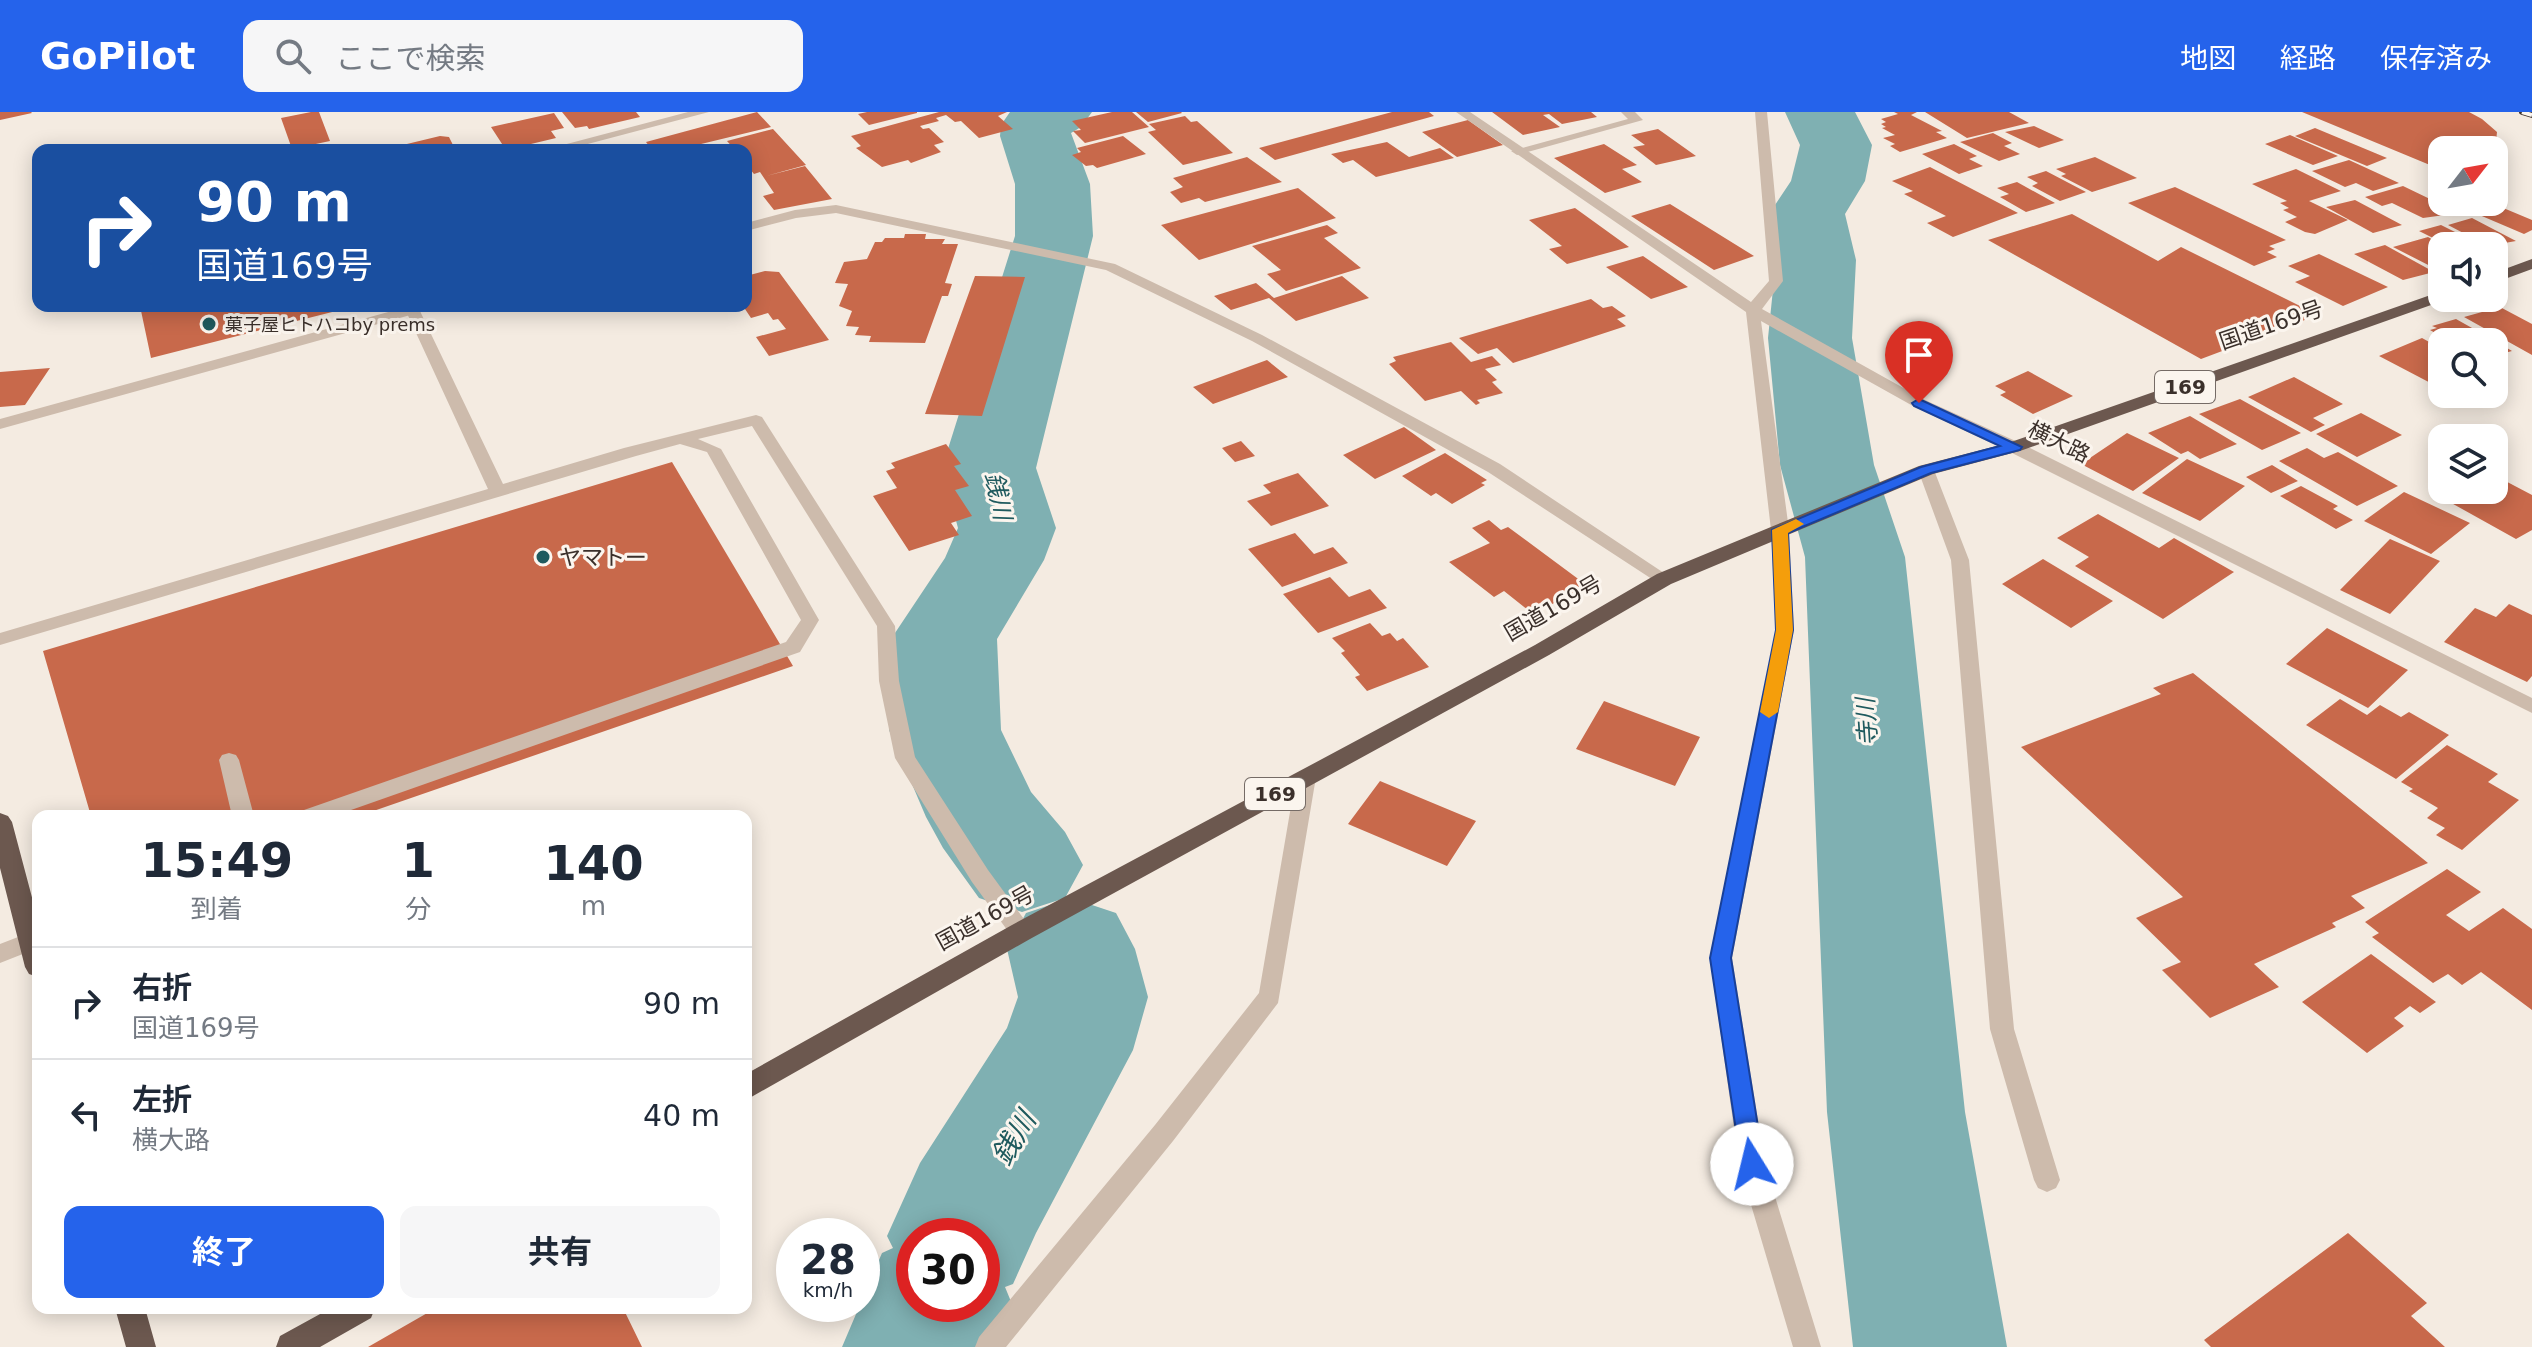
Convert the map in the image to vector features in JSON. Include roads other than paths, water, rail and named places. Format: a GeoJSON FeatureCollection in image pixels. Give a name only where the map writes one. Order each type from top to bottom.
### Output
{"type":"FeatureCollection","features":[{"type":"Feature","properties":{"kind":"highway"},"geometry":{"type":"LineString","coordinates":[[2508,273],[2532,264]]}},
{"type":"Feature","properties":{"kind":"highway","name":"国道169号"},"geometry":{"type":"LineString","coordinates":[[752,1085],[1021,932],[1542,650],[1664,579],[1926,470],[2014,447],[2428,301]]}},
{"type":"Feature","properties":{"kind":"highway"},"geometry":{"type":"LineString","coordinates":[[0,822],[32,945]]}},
{"type":"Feature","properties":{"kind":"highway"},"geometry":{"type":"LineString","coordinates":[[132,1314],[141,1347]]}},
{"type":"Feature","properties":{"kind":"highway"},"geometry":{"type":"LineString","coordinates":[[291,1347],[349,1314]]}},
{"type":"Feature","properties":{"kind":"street"},"geometry":{"type":"LineString","coordinates":[[574,144],[703,112]]}},
{"type":"Feature","properties":{"kind":"street","name":"横大路"},"geometry":{"type":"LineString","coordinates":[[1462,112],[1762,315],[1919,403],[2014,447],[2532,706]]}},
{"type":"Feature","properties":{"kind":"street"},"geometry":{"type":"LineString","coordinates":[[1761,112],[1776,281],[1762,315],[1785,630],[1721,958],[1752,1164],[1807,1347]]}},
{"type":"Feature","properties":{"kind":"street"},"geometry":{"type":"LineString","coordinates":[[1517,151],[1637,120],[1632,113]]}},
{"type":"Feature","properties":{"kind":"street"},"geometry":{"type":"LineString","coordinates":[[752,225],[795,214],[836,209],[1110,267],[1257,338],[1494,468],[1664,579]]}},
{"type":"Feature","properties":{"kind":"street"},"geometry":{"type":"LineString","coordinates":[[0,424],[405,312]]}},
{"type":"Feature","properties":{"kind":"street"},"geometry":{"type":"LineString","coordinates":[[421,312],[498,491]]}},
{"type":"Feature","properties":{"kind":"street"},"geometry":{"type":"LineString","coordinates":[[0,639],[498,491],[756,420],[886,626],[889,681],[905,758],[980,876],[1021,932]]}},
{"type":"Feature","properties":{"kind":"street"},"geometry":{"type":"LineString","coordinates":[[328,810],[793,647],[810,620],[713,449],[680,439]]}},
{"type":"Feature","properties":{"kind":"street"},"geometry":{"type":"LineString","coordinates":[[1926,470],[1960,560],[2002,1029],[2047,1180]]}},
{"type":"Feature","properties":{"kind":"street"},"geometry":{"type":"LineString","coordinates":[[229,760],[242,810]]}},
{"type":"Feature","properties":{"kind":"street"},"geometry":{"type":"LineString","coordinates":[[989,1347],[1164,1133],[1270,996],[1306,777]]}},
{"type":"Feature","properties":{"kind":"street"},"geometry":{"type":"LineString","coordinates":[[0,954],[31,941]]}},
{"type":"Feature","properties":{"kind":"waterway","name":"銭川"},"geometry":{"type":"LineString","coordinates":[[1022,865],[985,817],[945,730],[944,639],[994,560],[1007,528],[989,468],[1054,236],[1052,184],[1035,131],[1036,125],[1057,112]]}},
{"type":"Feature","properties":{"kind":"waterway","name":"寺川"},"geometry":{"type":"LineString","coordinates":[[1820,112],[1836,145],[1828,181],[1807,214],[1816,260],[1810,338],[1827,465],[1855,557],[1896,1112],[1930,1347]]}},
{"type":"Feature","properties":{"kind":"waterway","name":"銭川"},"geometry":{"type":"LineString","coordinates":[[968,1218],[1066,1050],[1083,997],[1071,949]]}},
{"type":"Feature","properties":{"kind":"waterway","name":"銭川"},"geometry":{"type":"LineString","coordinates":[[919,1347],[929,1322]]}},
{"type":"Feature","properties":{"kind":"railway"},"geometry":{"type":"LineString","coordinates":[[2522,112],[2532,115]]}},
{"type":"Feature","properties":{"kind":"place","name":"菓子屋ヒトハコby prems"},"geometry":{"type":"Point","coordinates":[209,324]}},
{"type":"Feature","properties":{"kind":"place","name":"ヤマトー"},"geometry":{"type":"Point","coordinates":[543,557]}}]}
